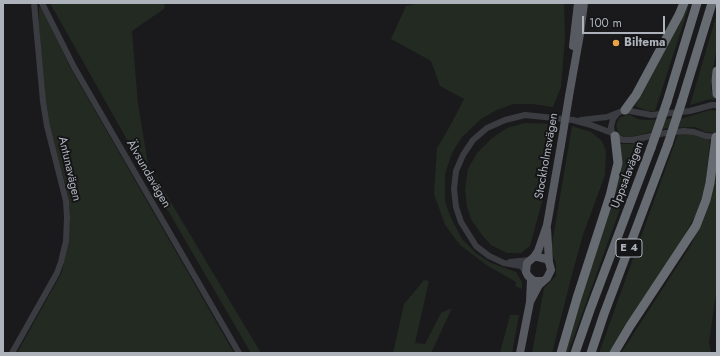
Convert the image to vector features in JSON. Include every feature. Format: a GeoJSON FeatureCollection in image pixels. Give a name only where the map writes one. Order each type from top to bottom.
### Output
{"type":"FeatureCollection","features":[{"type":"Feature","properties":{"kind":"highway"},"geometry":{"type":"LineString","coordinates":[[622,111],[636,95],[684,3]]}},
{"type":"Feature","properties":{"kind":"highway","name":"Uppsalavägen"},"geometry":{"type":"LineString","coordinates":[[575,353],[652,148],[697,3]]}},
{"type":"Feature","properties":{"kind":"highway","name":"E 4"},"geometry":{"type":"LineString","coordinates":[[591,353],[604,314],[668,144],[712,3]]}},
{"type":"Feature","properties":{"kind":"highway"},"geometry":{"type":"LineString","coordinates":[[717,71],[717,94]]}},
{"type":"Feature","properties":{"kind":"highway"},"geometry":{"type":"LineString","coordinates":[[561,353],[610,196],[618,163],[613,135]]}},
{"type":"Feature","properties":{"kind":"highway"},"geometry":{"type":"LineString","coordinates":[[614,353],[630,326],[696,226],[706,200],[710,183],[716,137]]}},
{"type":"Feature","properties":{"kind":"main road","name":"Stockholmsvägen"},"geometry":{"type":"LineString","coordinates":[[569,93],[578,3]]}},
{"type":"Feature","properties":{"kind":"main road","name":"Stockholmsvägen"},"geometry":{"type":"LineString","coordinates":[[532,258],[538,251],[547,225],[584,3]]}},
{"type":"Feature","properties":{"kind":"main road","name":"Stockholmsvägen"},"geometry":{"type":"LineString","coordinates":[[547,225],[549,262]]}},
{"type":"Feature","properties":{"kind":"main road"},"geometry":{"type":"LineString","coordinates":[[520,353],[530,302],[529,276],[526,268],[532,258],[542,257],[549,262],[551,270],[550,274],[539,284],[530,302]]}},
{"type":"Feature","properties":{"kind":"main road"},"geometry":{"type":"LineString","coordinates":[[529,276],[539,281],[543,280]]}},
{"type":"Feature","properties":{"kind":"street","name":"Antunavägen"},"geometry":{"type":"LineString","coordinates":[[12,353],[57,273],[66,241],[66,201],[45,114],[34,3]]}},
{"type":"Feature","properties":{"kind":"street","name":"Älvsundavägen"},"geometry":{"type":"LineString","coordinates":[[42,3],[74,67],[239,353]]}},
{"type":"Feature","properties":{"kind":"street"},"geometry":{"type":"LineString","coordinates":[[529,276],[521,266],[504,263],[489,256],[476,246],[461,222],[456,207],[454,189],[456,172],[463,154],[473,140],[487,128],[505,120],[525,115],[573,120],[592,120],[607,117],[622,111],[651,115],[690,111],[717,105]]}},
{"type":"Feature","properties":{"kind":"street"},"geometry":{"type":"LineString","coordinates":[[613,135],[611,127],[613,119],[622,111]]}},
{"type":"Feature","properties":{"kind":"street"},"geometry":{"type":"LineString","coordinates":[[573,120],[591,125],[623,140],[632,140],[664,133],[684,131],[716,137]]}},
{"type":"Feature","properties":{"kind":"street"},"geometry":{"type":"LineString","coordinates":[[504,263],[532,258]]}},
{"type":"Feature","properties":{"kind":"shaded area"},"geometry":{"type":"Polygon","coordinates":[[[50,3],[165,3],[164,9],[132,31],[138,104],[148,164],[261,353],[251,353],[139,161],[50,3]]]}},
{"type":"Feature","properties":{"kind":"shaded area"},"geometry":{"type":"Polygon","coordinates":[[[419,3],[564,3],[565,39],[561,87],[553,107],[532,104],[513,104],[497,110],[481,119],[462,137],[452,153],[445,174],[445,201],[451,218],[462,239],[477,254],[491,263],[516,272],[522,282],[522,289],[515,286],[516,282],[488,266],[460,245],[445,225],[434,194],[437,148],[464,99],[440,86],[431,61],[391,39],[406,6],[419,3]]]}},
{"type":"Feature","properties":{"kind":"shaded area"},"geometry":{"type":"Polygon","coordinates":[[[690,3],[655,111],[647,111],[635,106],[690,3]]]}},
{"type":"Feature","properties":{"kind":"shaded area"},"geometry":{"type":"Polygon","coordinates":[[[41,5],[70,67],[234,353],[17,353],[62,272],[68,243],[70,212],[68,195],[50,127],[46,101],[39,28],[39,8],[41,5]]]}},
{"type":"Feature","properties":{"kind":"shaded area"},"geometry":{"type":"Polygon","coordinates":[[[717,13],[717,46],[711,81],[711,89],[715,100],[710,99],[690,105],[717,13]]]}},
{"type":"Feature","properties":{"kind":"shaded area"},"geometry":{"type":"Polygon","coordinates":[[[710,110],[717,111],[717,132],[714,133],[706,132],[695,127],[666,128],[627,138],[619,134],[616,126],[619,118],[626,115],[646,120],[684,118],[710,110]]]}},
{"type":"Feature","properties":{"kind":"shaded area"},"geometry":{"type":"Polygon","coordinates":[[[525,123],[557,124],[545,191],[530,246],[521,253],[507,253],[491,245],[472,221],[467,207],[465,189],[468,169],[477,153],[491,139],[507,128],[525,123]]]}},
{"type":"Feature","properties":{"kind":"shaded area"},"geometry":{"type":"Polygon","coordinates":[[[572,126],[591,132],[602,141],[606,151],[605,175],[583,235],[552,353],[532,353],[544,288],[556,276],[556,264],[551,250],[572,126]]]}},
{"type":"Feature","properties":{"kind":"shaded area"},"geometry":{"type":"Polygon","coordinates":[[[678,134],[693,134],[710,140],[706,181],[702,197],[695,216],[683,238],[609,353],[599,353],[678,134]]]}},
{"type":"Feature","properties":{"kind":"shaded area"},"geometry":{"type":"Polygon","coordinates":[[[645,140],[568,353],[565,353],[619,144],[631,144],[645,140]]]}},
{"type":"Feature","properties":{"kind":"shaded area"},"geometry":{"type":"Polygon","coordinates":[[[717,157],[717,286],[709,342],[711,353],[621,353],[691,245],[708,206],[717,157]]]}},
{"type":"Feature","properties":{"kind":"shaded area"},"geometry":{"type":"Polygon","coordinates":[[[424,280],[429,281],[415,343],[425,344],[441,313],[452,308],[431,353],[393,353],[404,304],[424,280]]]}},
{"type":"Feature","properties":{"kind":"shaded area"},"geometry":{"type":"Polygon","coordinates":[[[510,315],[519,315],[512,353],[500,353],[510,315]]]}},
{"type":"Feature","properties":{"kind":"place","name":"Biltema"},"geometry":{"type":"Point","coordinates":[616,43]}}]}
